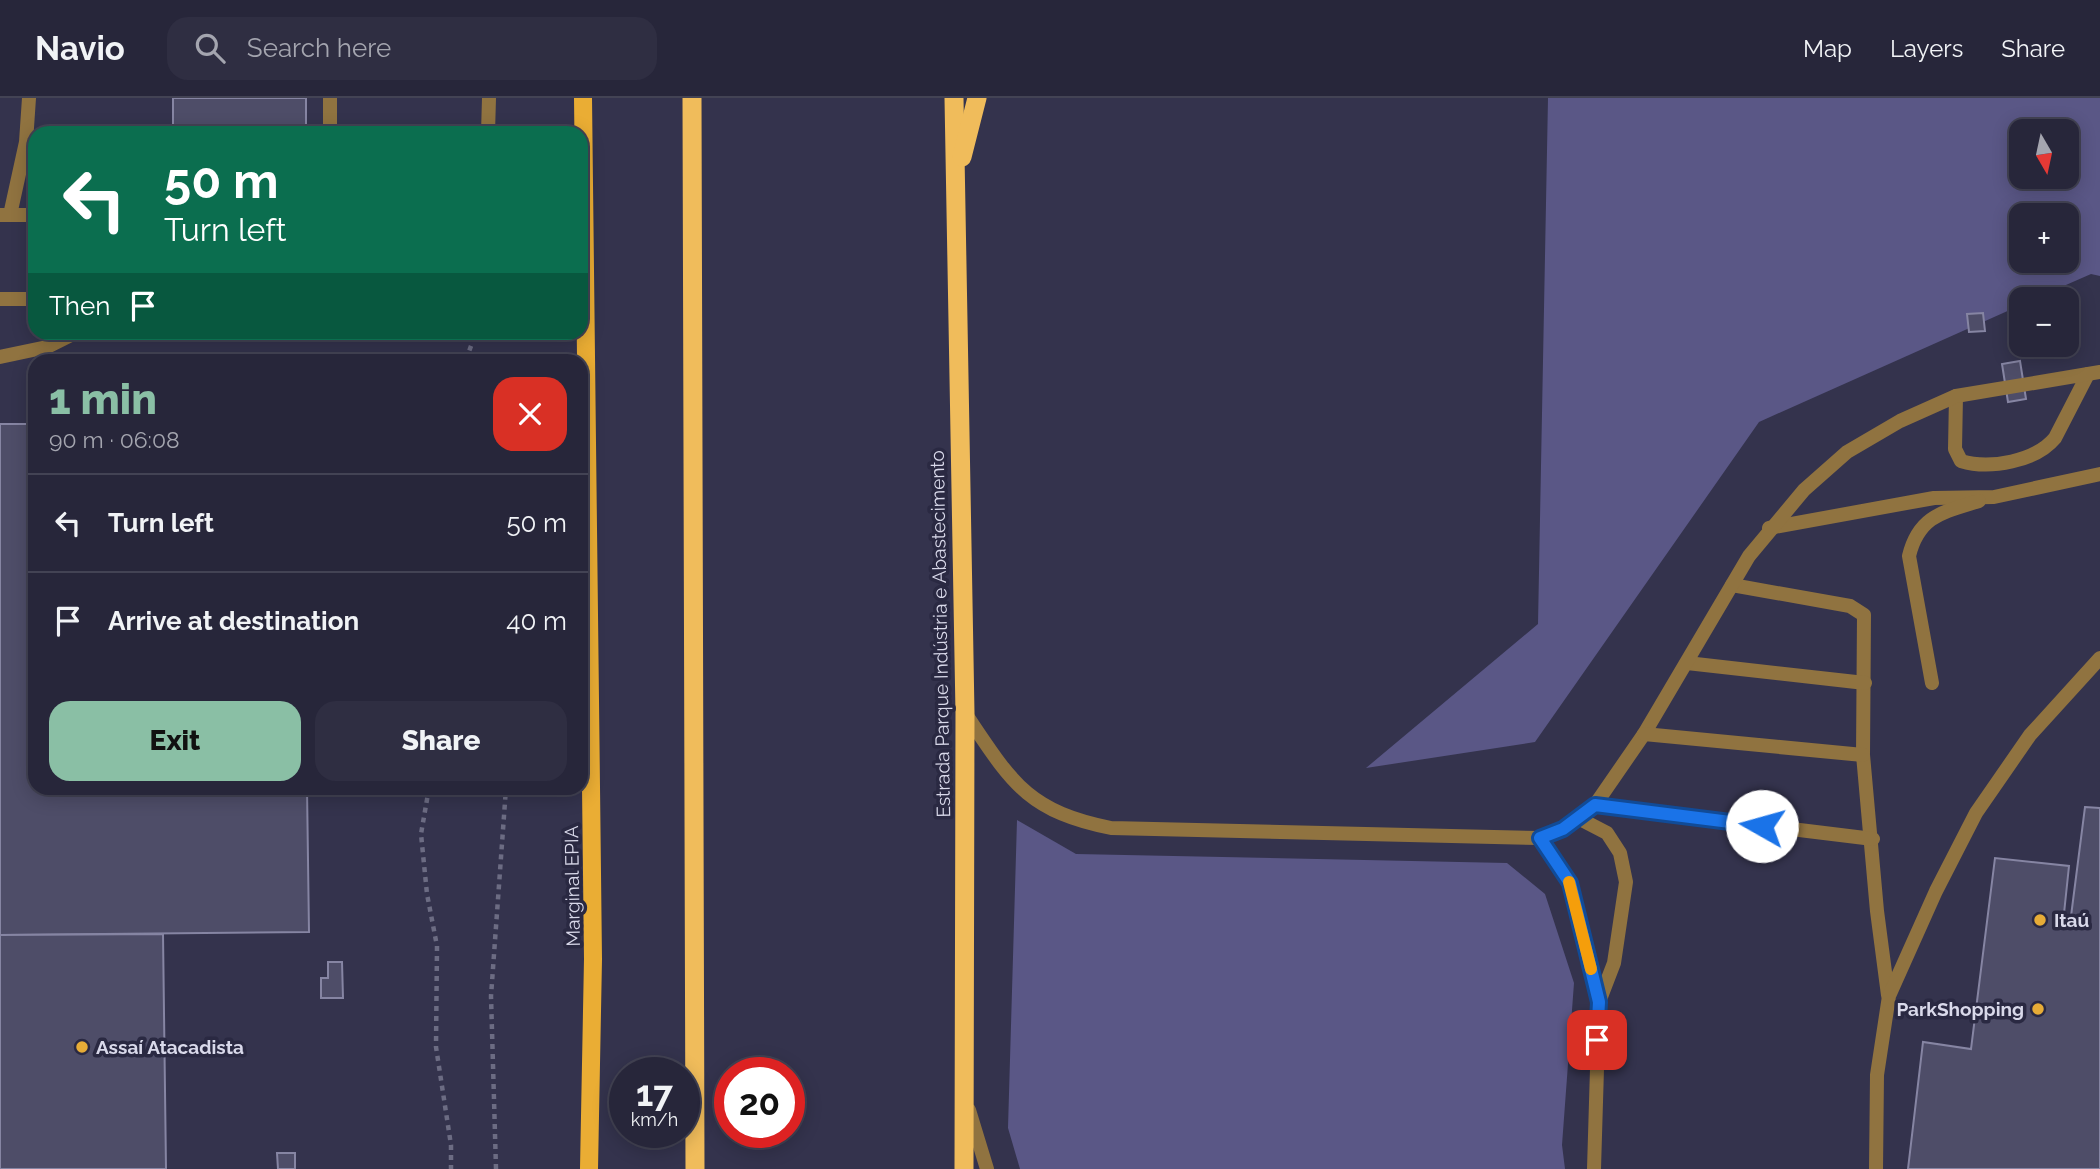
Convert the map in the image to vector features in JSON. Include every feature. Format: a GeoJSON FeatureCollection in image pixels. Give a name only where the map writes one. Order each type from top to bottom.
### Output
{"type":"FeatureCollection","features":[{"type":"Feature","properties":{"kind":"highway"},"geometry":{"type":"LineString","coordinates":[[692,98],[695,1169]]}},
{"type":"Feature","properties":{"kind":"highway","name":"Estrada Parque Indústria e Abastecimento"},"geometry":{"type":"LineString","coordinates":[[954,98],[965,713],[964,1169]]}},
{"type":"Feature","properties":{"kind":"highway"},"geometry":{"type":"LineString","coordinates":[[955,185],[977,98]]}},
{"type":"Feature","properties":{"kind":"main road","name":"Marginal EPIA"},"geometry":{"type":"LineString","coordinates":[[583,98],[583,126]]}},
{"type":"Feature","properties":{"kind":"main road","name":"Marginal EPIA"},"geometry":{"type":"LineString","coordinates":[[588,587],[593,959],[589,1169]]}},
{"type":"Feature","properties":{"kind":"street"},"geometry":{"type":"LineString","coordinates":[[28,215],[5,215],[26,142],[29,98]]}},
{"type":"Feature","properties":{"kind":"street"},"geometry":{"type":"LineString","coordinates":[[330,98],[330,126]]}},
{"type":"Feature","properties":{"kind":"street"},"geometry":{"type":"LineString","coordinates":[[488,126],[489,98]]}},
{"type":"Feature","properties":{"kind":"street"},"geometry":{"type":"LineString","coordinates":[[0,299],[28,299]]}},
{"type":"Feature","properties":{"kind":"street"},"geometry":{"type":"LineString","coordinates":[[0,357],[47,347],[61,340]]}},
{"type":"Feature","properties":{"kind":"street"},"geometry":{"type":"LineString","coordinates":[[965,713],[1009,777],[1025,793],[1074,820],[1111,828],[1540,838],[1580,819],[1595,805],[1644,734],[1769,528],[1804,489],[1847,452],[1900,421],[1956,396],[2094,373]]}},
{"type":"Feature","properties":{"kind":"street"},"geometry":{"type":"LineString","coordinates":[[1956,396],[1955,449],[1961,461],[1978,464],[2030,457],[2047,447],[2054,438],[2094,373]]}},
{"type":"Feature","properties":{"kind":"street"},"geometry":{"type":"LineString","coordinates":[[1931,683],[1909,556],[1913,540],[1923,525],[1940,513],[1994,497],[2100,474]]}},
{"type":"Feature","properties":{"kind":"street"},"geometry":{"type":"LineString","coordinates":[[1769,528],[1934,498],[1994,497]]}},
{"type":"Feature","properties":{"kind":"street"},"geometry":{"type":"LineString","coordinates":[[1732,585],[1860,610],[1865,620],[1863,755],[1877,911],[1889,996]]}},
{"type":"Feature","properties":{"kind":"street"},"geometry":{"type":"LineString","coordinates":[[1876,1169],[1877,1075],[1889,996],[1936,891],[1976,813],[2030,735],[2100,658]]}},
{"type":"Feature","properties":{"kind":"street"},"geometry":{"type":"LineString","coordinates":[[1687,663],[1865,682]]}},
{"type":"Feature","properties":{"kind":"street"},"geometry":{"type":"LineString","coordinates":[[1644,734],[1863,755]]}},
{"type":"Feature","properties":{"kind":"street"},"geometry":{"type":"LineString","coordinates":[[1595,805],[1872,839]]}},
{"type":"Feature","properties":{"kind":"street"},"geometry":{"type":"LineString","coordinates":[[1580,819],[1607,833],[1620,853],[1626,882],[1614,964],[1599,1002]]}},
{"type":"Feature","properties":{"kind":"street"},"geometry":{"type":"LineString","coordinates":[[1540,838],[1570,883],[1599,1002],[1594,1169]]}},
{"type":"Feature","properties":{"kind":"street"},"geometry":{"type":"LineString","coordinates":[[964,1094],[987,1169]]}},
{"type":"Feature","properties":{"kind":"path"},"geometry":{"type":"LineString","coordinates":[[428,795],[421,834],[427,894],[437,946],[436,1047],[451,1144],[451,1169]]}},
{"type":"Feature","properties":{"kind":"path"},"geometry":{"type":"LineString","coordinates":[[496,1169],[491,996],[505,795]]}},
{"type":"Feature","properties":{"kind":"shaded area"},"geometry":{"type":"Polygon","coordinates":[[[1548,98],[2100,98],[2100,276],[2091,274],[2061,287],[2009,287],[2009,310],[1759,422],[1535,742],[1366,768],[1538,624],[1548,98]]]}},
{"type":"Feature","properties":{"kind":"shaded area"},"geometry":{"type":"Polygon","coordinates":[[[1017,820],[1076,854],[1507,863],[1545,894],[1574,983],[1562,1145],[1565,1169],[1020,1169],[1008,1128],[1017,820]]]}},
{"type":"Feature","properties":{"kind":"building"},"geometry":{"type":"Polygon","coordinates":[[[173,98],[306,98],[306,126],[173,126],[173,98]]]}},
{"type":"Feature","properties":{"kind":"building"},"geometry":{"type":"Polygon","coordinates":[[[1983,313],[1985,331],[1969,332],[1967,314],[1983,313]]]}},
{"type":"Feature","properties":{"kind":"building"},"geometry":{"type":"Polygon","coordinates":[[[2020,361],[2026,399],[2008,402],[2002,364],[2020,361]]]}},
{"type":"Feature","properties":{"kind":"building"},"geometry":{"type":"Polygon","coordinates":[[[0,424],[28,424],[28,795],[307,795],[309,932],[0,935],[0,424]]]}},
{"type":"Feature","properties":{"kind":"building","name":"ParkShopping"},"geometry":{"type":"Polygon","coordinates":[[[2085,807],[2100,808],[2100,1169],[1908,1169],[1923,1042],[1971,1049],[1995,858],[2069,866],[2063,923],[2070,924],[2085,807]]]}},
{"type":"Feature","properties":{"kind":"building","name":"Assaí Atacadista"},"geometry":{"type":"Polygon","coordinates":[[[163,934],[166,1169],[0,1169],[0,935],[163,934]]]}},
{"type":"Feature","properties":{"kind":"building"},"geometry":{"type":"Polygon","coordinates":[[[328,962],[342,962],[343,998],[321,998],[321,978],[328,978],[328,962]]]}},
{"type":"Feature","properties":{"kind":"building"},"geometry":{"type":"Polygon","coordinates":[[[277,1153],[295,1153],[295,1169],[278,1169],[277,1153]]]}},
{"type":"Feature","properties":{"kind":"slow traffic"},"geometry":{"type":"LineString","coordinates":[[1569,882],[1591,969]]}},
{"type":"Feature","properties":{"kind":"place","name":"Itaú"},"geometry":{"type":"Point","coordinates":[2040,920]}},
{"type":"Feature","properties":{"kind":"place","name":"ParkShopping"},"geometry":{"type":"Point","coordinates":[2038,1009]}},
{"type":"Feature","properties":{"kind":"place","name":"Assaí Atacadista"},"geometry":{"type":"Point","coordinates":[82,1047]}},
{"type":"Feature","properties":{"kind":"route"},"geometry":{"type":"LineString","coordinates":[[1597,1040],[1599,1002],[1570,883],[1540,838],[1580,819],[1595,805],[1762,826]]}}]}
